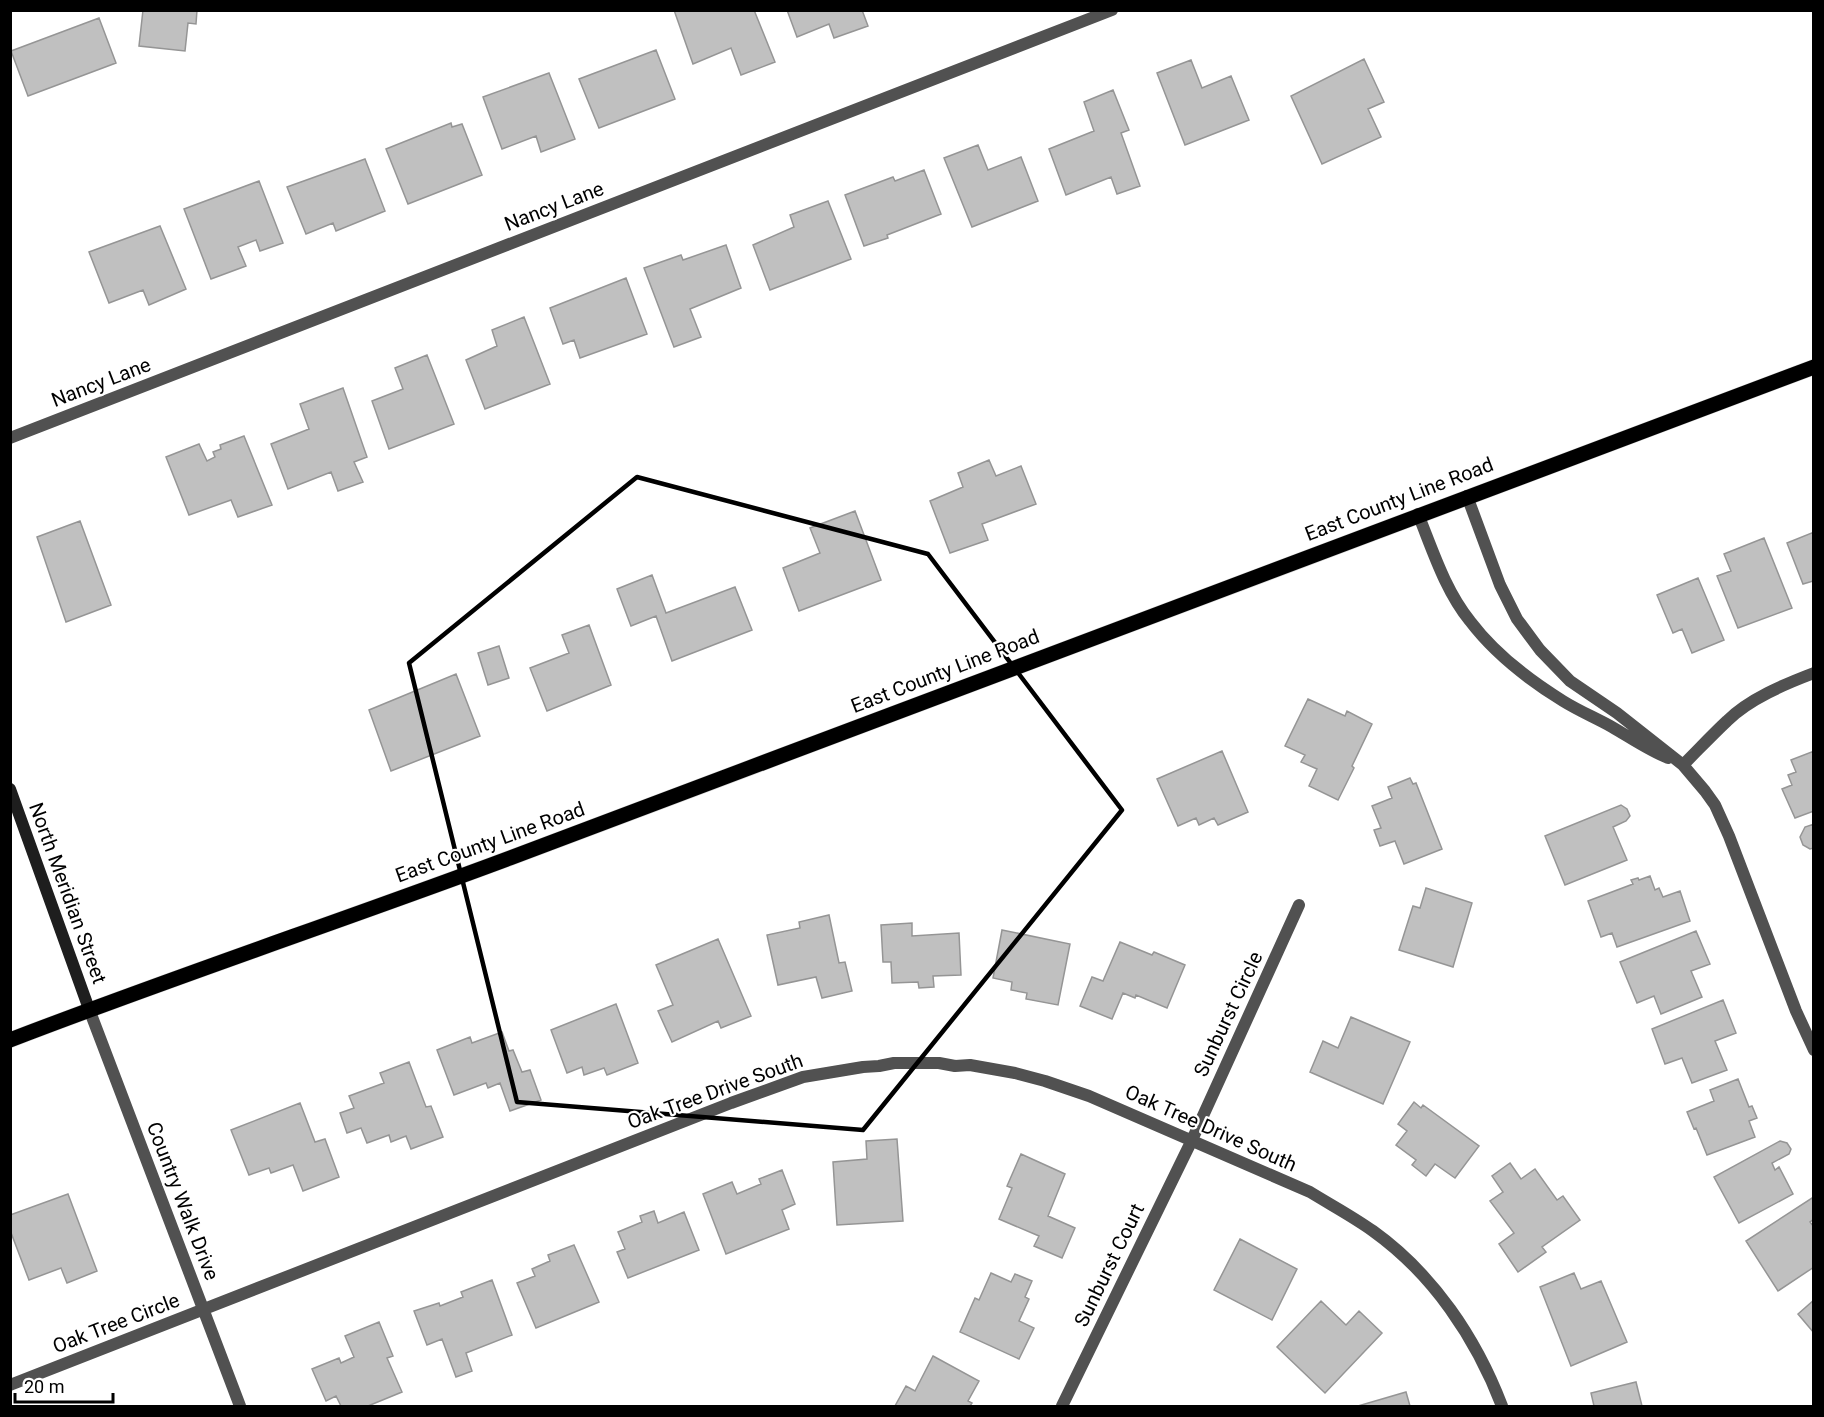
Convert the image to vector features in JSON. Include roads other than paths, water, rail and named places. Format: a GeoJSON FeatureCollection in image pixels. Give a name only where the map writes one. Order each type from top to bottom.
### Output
{"type":"FeatureCollection","features":[{"type":"Feature","properties":{"kind":"main road","name":"East County Line Road"},"geometry":{"type":"LineString","coordinates":[[10,1040],[506,859],[1418,514],[1814,367]]}},
{"type":"Feature","properties":{"kind":"main road","name":"North Meridian Street"},"geometry":{"type":"LineString","coordinates":[[10,789],[89,1010]]}},
{"type":"Feature","properties":{"kind":"street","name":"Nancy Lane"},"geometry":{"type":"LineString","coordinates":[[10,438],[1112,10]]}},
{"type":"Feature","properties":{"kind":"street"},"geometry":{"type":"LineString","coordinates":[[1467,496],[1500,585],[1517,619],[1540,650],[1570,681],[1617,713],[1683,765],[1705,791],[1723,821],[1796,1011],[1814,1050]]}},
{"type":"Feature","properties":{"kind":"street"},"geometry":{"type":"LineString","coordinates":[[1418,514],[1448,588],[1470,621],[1502,655],[1523,674],[1564,702],[1612,727],[1650,751],[1683,765]]}},
{"type":"Feature","properties":{"kind":"street"},"geometry":{"type":"LineString","coordinates":[[1683,765],[1727,720],[1780,686],[1814,673]]}},
{"type":"Feature","properties":{"kind":"street","name":"Sunburst Circle"},"geometry":{"type":"LineString","coordinates":[[1192,1140],[1299,905]]}},
{"type":"Feature","properties":{"kind":"street","name":"Country Walk Drive"},"geometry":{"type":"LineString","coordinates":[[89,1010],[240,1407]]}},
{"type":"Feature","properties":{"kind":"street","name":"Oak Tree Drive South"},"geometry":{"type":"LineString","coordinates":[[203,1310],[731,1103],[803,1077],[863,1066],[939,1063],[970,1065],[1015,1073],[1089,1096],[1310,1192],[1337,1206],[1386,1241],[1430,1283],[1458,1320],[1481,1358],[1502,1407]]}},
{"type":"Feature","properties":{"kind":"street","name":"Sunburst Court"},"geometry":{"type":"LineString","coordinates":[[1062,1407],[1192,1140]]}},
{"type":"Feature","properties":{"kind":"street","name":"Oak Tree Circle"},"geometry":{"type":"LineString","coordinates":[[10,1385],[203,1310]]}}]}
